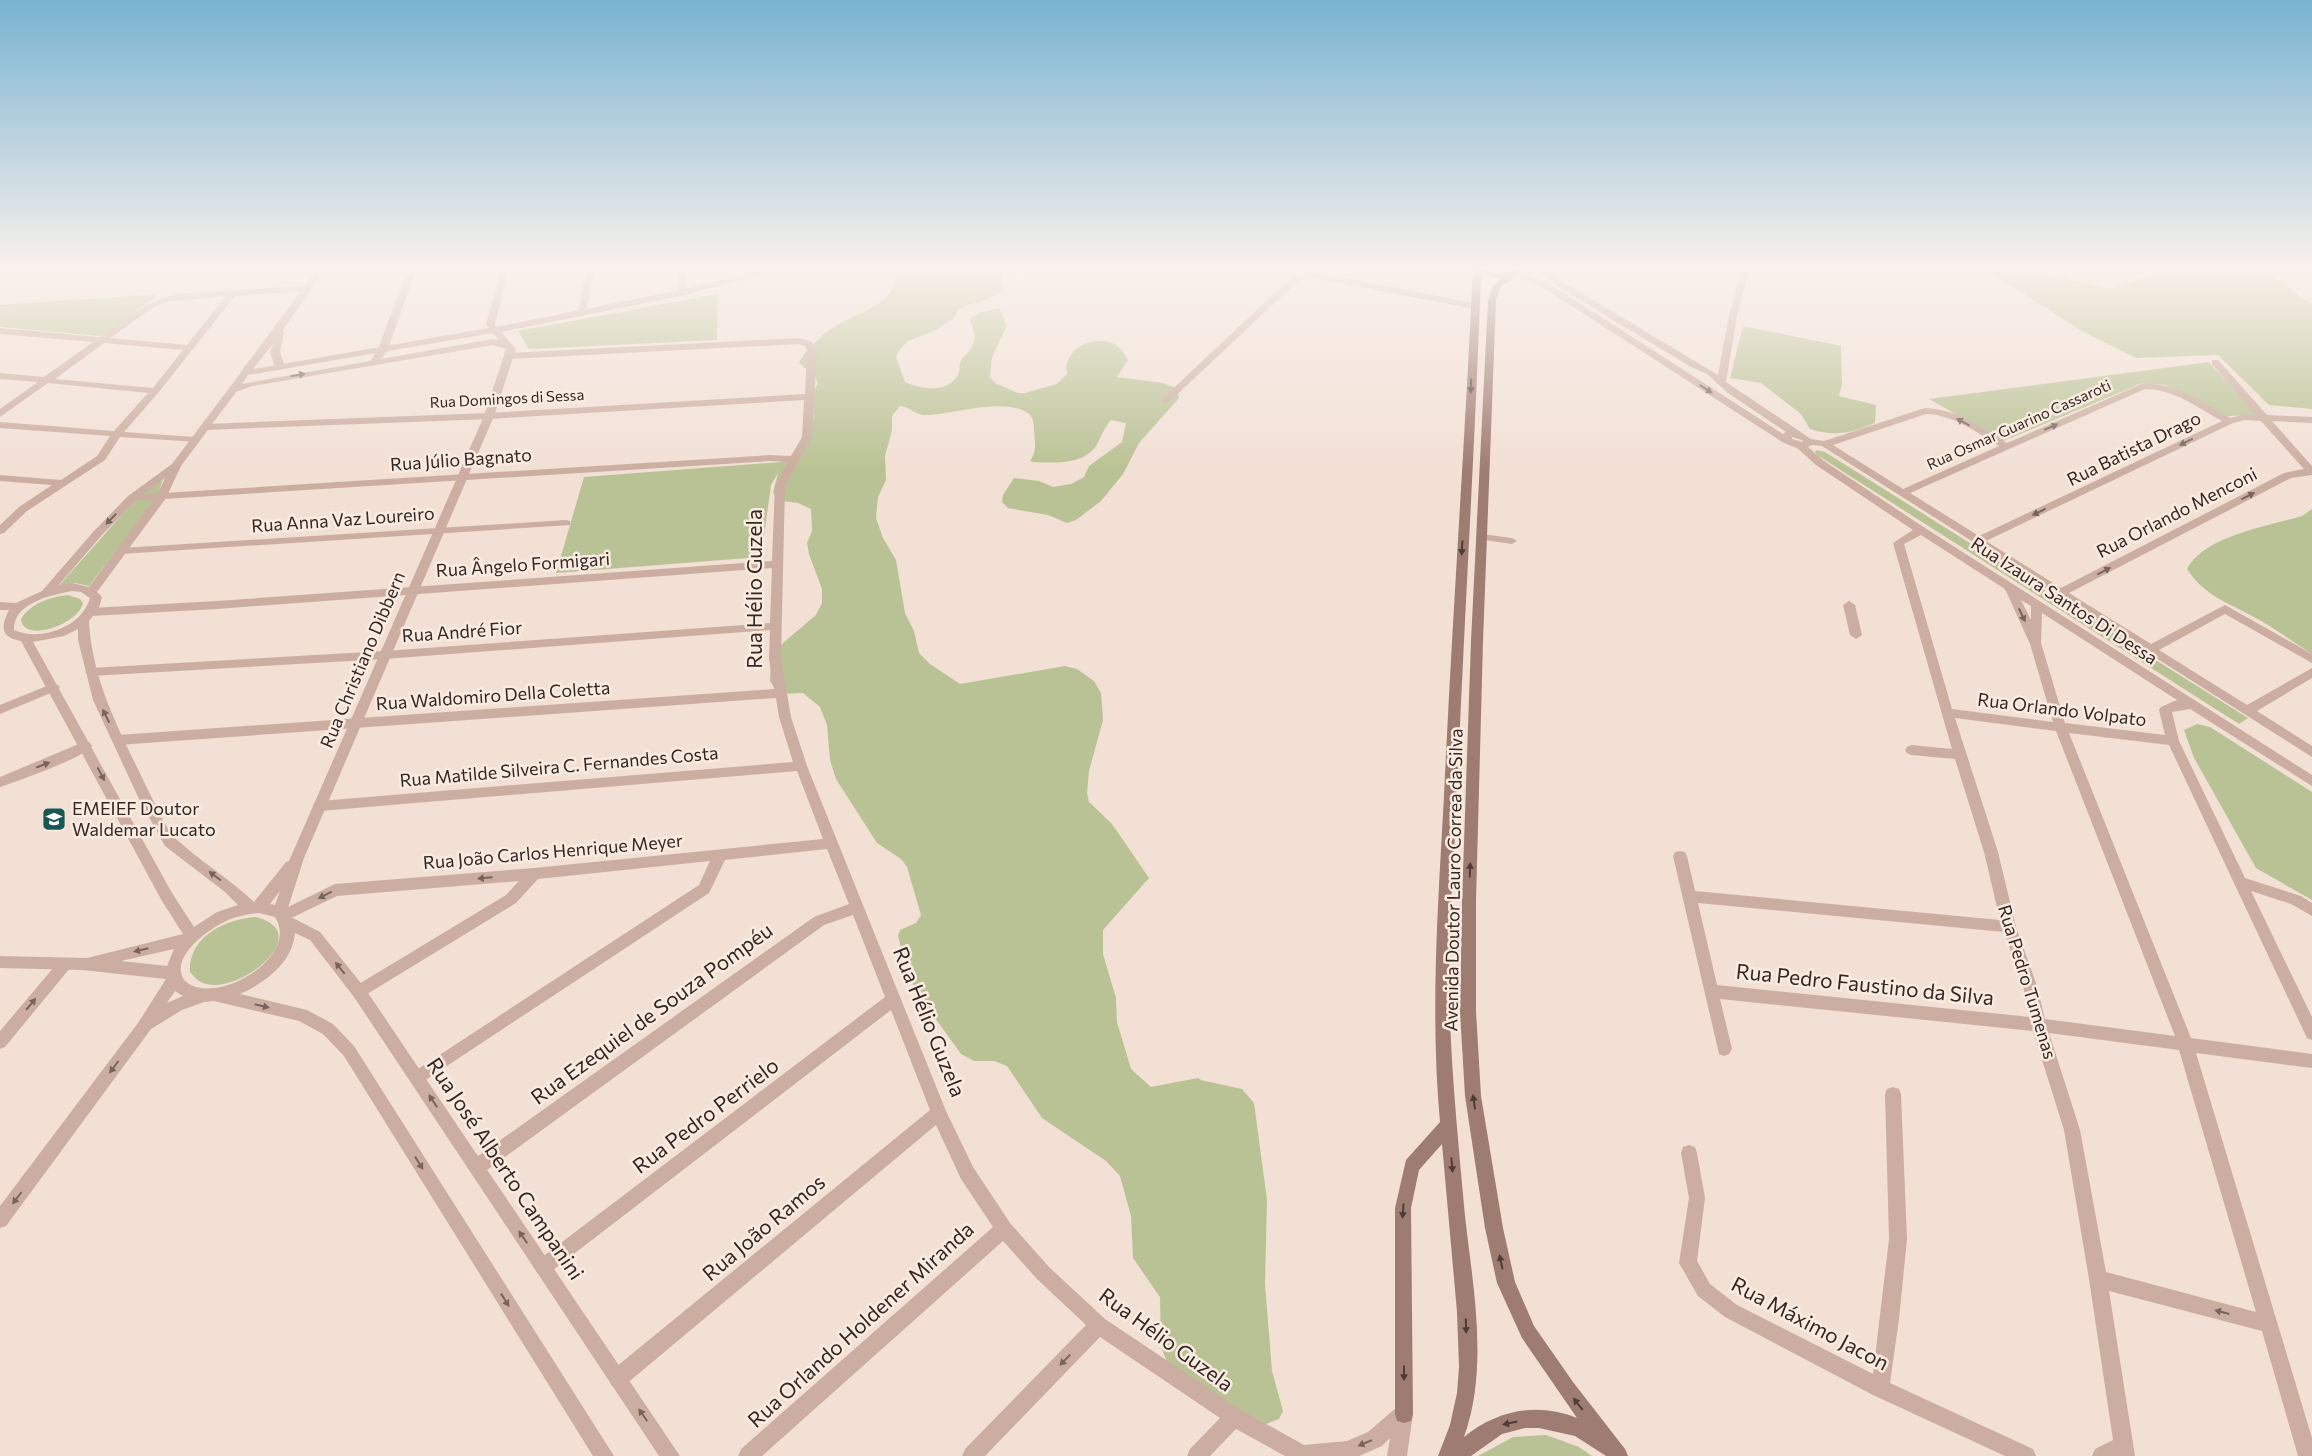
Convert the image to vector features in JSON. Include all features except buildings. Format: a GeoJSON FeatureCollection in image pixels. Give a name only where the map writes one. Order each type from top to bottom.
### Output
{"type":"FeatureCollection","features":[{"type":"Feature","properties":{"kind":"main road"},"geometry":{"type":"LineString","coordinates":[[1448,1456],[1459,1425],[1466,1393],[1468,1367],[1466,1312],[1444,1079],[1442,980],[1459,597],[1470,443],[1473,334]]}},
{"type":"Feature","properties":{"kind":"main road","name":"Avenida Doutor Lauro Correa da Silva"},"geometry":{"type":"LineString","coordinates":[[1490,334],[1481,541],[1469,900],[1468,1011],[1473,1096],[1494,1228],[1506,1283],[1528,1332],[1566,1390],[1618,1456]]}},
{"type":"Feature","properties":{"kind":"main road"},"geometry":{"type":"LineString","coordinates":[[1404,1414],[1403,1208],[1412,1166],[1449,1124]]}},
{"type":"Feature","properties":{"kind":"main road"},"geometry":{"type":"LineString","coordinates":[[1458,1456],[1475,1439],[1499,1425],[1532,1418],[1566,1423],[1596,1437],[1618,1456]]}},
{"type":"Feature","properties":{"kind":"street"},"geometry":{"type":"LineString","coordinates":[[33,334],[189,348]]}},
{"type":"Feature","properties":{"kind":"street"},"geometry":{"type":"LineString","coordinates":[[0,414],[110,334]]}},
{"type":"Feature","properties":{"kind":"street"},"geometry":{"type":"LineString","coordinates":[[0,531],[23,509],[102,458],[117,434],[155,392],[200,334]]}},
{"type":"Feature","properties":{"kind":"street"},"geometry":{"type":"LineString","coordinates":[[91,592],[162,496],[176,466],[276,334]]}},
{"type":"Feature","properties":{"kind":"street"},"geometry":{"type":"LineString","coordinates":[[279,334],[275,352],[280,367]]}},
{"type":"Feature","properties":{"kind":"street"},"geometry":{"type":"LineString","coordinates":[[375,362],[383,349],[388,334]]}},
{"type":"Feature","properties":{"kind":"street"},"geometry":{"type":"LineString","coordinates":[[244,375],[280,367],[477,334]]}},
{"type":"Feature","properties":{"kind":"street"},"geometry":{"type":"LineString","coordinates":[[455,348],[488,334]]}},
{"type":"Feature","properties":{"kind":"street"},"geometry":{"type":"LineString","coordinates":[[498,334],[510,346]]}},
{"type":"Feature","properties":{"kind":"street"},"geometry":{"type":"LineString","coordinates":[[1165,401],[1236,334]]}},
{"type":"Feature","properties":{"kind":"street"},"geometry":{"type":"LineString","coordinates":[[1622,334],[1786,441],[1804,444]]}},
{"type":"Feature","properties":{"kind":"street"},"geometry":{"type":"LineString","coordinates":[[1640,334],[1646,336]]}},
{"type":"Feature","properties":{"kind":"street"},"geometry":{"type":"LineString","coordinates":[[1643,334],[1694,365],[1710,372],[1731,391],[1795,434],[1804,444]]}},
{"type":"Feature","properties":{"kind":"street"},"geometry":{"type":"LineString","coordinates":[[1722,381],[1731,334]]}},
{"type":"Feature","properties":{"kind":"street","name":"Rua Hélio Guzela"},"geometry":{"type":"LineString","coordinates":[[510,356],[800,341],[809,344],[812,350],[807,436],[780,485],[775,658],[785,717],[801,766],[939,1113],[967,1173],[1004,1229],[1043,1273],[1100,1325],[1234,1417],[1303,1456],[1348,1451],[1375,1439],[1404,1414]]}},
{"type":"Feature","properties":{"kind":"street"},"geometry":{"type":"LineString","coordinates":[[233,390],[250,384],[455,348],[493,342],[510,346]]}},
{"type":"Feature","properties":{"kind":"street","name":"Rua Christiano Dibbern"},"geometry":{"type":"LineString","coordinates":[[283,917],[297,858],[489,416],[510,356],[510,346]]}},
{"type":"Feature","properties":{"kind":"street"},"geometry":{"type":"LineString","coordinates":[[1680,371],[1682,368],[1694,365],[1712,364],[1727,360]]}},
{"type":"Feature","properties":{"kind":"street"},"geometry":{"type":"LineString","coordinates":[[2215,362],[2312,472]]}},
{"type":"Feature","properties":{"kind":"street"},"geometry":{"type":"LineString","coordinates":[[244,375],[250,384]]}},
{"type":"Feature","properties":{"kind":"street"},"geometry":{"type":"LineString","coordinates":[[0,376],[155,392]]}},
{"type":"Feature","properties":{"kind":"street","name":"Rua Osmar Guarino Cassaroti"},"geometry":{"type":"LineString","coordinates":[[1902,493],[2144,386],[2153,385],[2166,388],[2230,421]]}},
{"type":"Feature","properties":{"kind":"street","name":"Rua Domingos di Sessa"},"geometry":{"type":"LineString","coordinates":[[205,427],[489,416],[809,397]]}},
{"type":"Feature","properties":{"kind":"street"},"geometry":{"type":"LineString","coordinates":[[1825,444],[1925,411],[1936,410],[1948,414],[2006,446]]}},
{"type":"Feature","properties":{"kind":"street","name":"Rua Batista Drago"},"geometry":{"type":"LineString","coordinates":[[1978,541],[2230,421],[2245,417],[2312,420]]}},
{"type":"Feature","properties":{"kind":"street"},"geometry":{"type":"LineString","coordinates":[[0,425],[196,440]]}},
{"type":"Feature","properties":{"kind":"street"},"geometry":{"type":"LineString","coordinates":[[1786,441],[1787,436],[1795,434]]}},
{"type":"Feature","properties":{"kind":"street","name":"Rua Izaura Santos Di Dessa"},"geometry":{"type":"LineString","coordinates":[[1804,444],[1825,444],[2312,752]]}},
{"type":"Feature","properties":{"kind":"street","name":"Rua Izaura Santos Di Dessa"},"geometry":{"type":"LineString","coordinates":[[1804,444],[1820,463],[2312,781]]}},
{"type":"Feature","properties":{"kind":"street","name":"Rua Júlio Bagnato"},"geometry":{"type":"LineString","coordinates":[[132,498],[770,458],[793,459]]}},
{"type":"Feature","properties":{"kind":"street"},"geometry":{"type":"LineString","coordinates":[[46,593],[98,533],[132,498],[176,466]]}},
{"type":"Feature","properties":{"kind":"street","name":"Rua Orlando Menconi"},"geometry":{"type":"LineString","coordinates":[[2060,593],[2288,475],[2312,472]]}},
{"type":"Feature","properties":{"kind":"street"},"geometry":{"type":"LineString","coordinates":[[0,478],[61,483]]}},
{"type":"Feature","properties":{"kind":"street","name":"Rua Anna Vaz Loureiro"},"geometry":{"type":"LineString","coordinates":[[121,551],[566,523]]}},
{"type":"Feature","properties":{"kind":"street","name":"Rua Pedro Tumenas"},"geometry":{"type":"LineString","coordinates":[[1921,530],[1898,543],[1947,713],[1991,852],[2008,927],[2030,986],[2039,1025],[2072,1130],[2098,1279],[2124,1450]]}},
{"type":"Feature","properties":{"kind":"street"},"geometry":{"type":"LineString","coordinates":[[1481,541],[1512,541]]}},
{"type":"Feature","properties":{"kind":"street"},"geometry":{"type":"LineString","coordinates":[[1481,541],[1501,547]]}},
{"type":"Feature","properties":{"kind":"street","name":"Rua Ângelo Formigari"},"geometry":{"type":"LineString","coordinates":[[87,616],[778,564]]}},
{"type":"Feature","properties":{"kind":"street"},"geometry":{"type":"LineString","coordinates":[[2009,585],[2036,644],[2061,729],[2185,1043],[2308,1456]]}},
{"type":"Feature","properties":{"kind":"street"},"geometry":{"type":"LineString","coordinates":[[72,587],[91,592],[96,597],[96,604],[87,616],[56,634],[26,639],[15,637],[3,625],[18,607],[46,593],[72,587]]}},
{"type":"Feature","properties":{"kind":"street"},"geometry":{"type":"LineString","coordinates":[[2036,644],[2037,603]]}},
{"type":"Feature","properties":{"kind":"street"},"geometry":{"type":"LineString","coordinates":[[1850,605],[1856,635]]}},
{"type":"Feature","properties":{"kind":"street"},"geometry":{"type":"LineString","coordinates":[[0,606],[18,607]]}},
{"type":"Feature","properties":{"kind":"street"},"geometry":{"type":"LineString","coordinates":[[2150,650],[2225,609],[2312,659]]}},
{"type":"Feature","properties":{"kind":"street"},"geometry":{"type":"LineString","coordinates":[[87,616],[84,640],[99,700],[147,801],[170,842],[255,908],[283,917],[289,935],[284,950],[272,965],[256,979],[235,989],[210,995],[169,1009],[143,1028]]}},
{"type":"Feature","properties":{"kind":"street","name":"Rua André Fior"},"geometry":{"type":"LineString","coordinates":[[91,672],[385,655],[776,626]]}},
{"type":"Feature","properties":{"kind":"street"},"geometry":{"type":"LineString","coordinates":[[26,639],[190,938]]}},
{"type":"Feature","properties":{"kind":"street"},"geometry":{"type":"LineString","coordinates":[[2247,711],[2312,672]]}},
{"type":"Feature","properties":{"kind":"street"},"geometry":{"type":"LineString","coordinates":[[0,710],[54,687]]}},
{"type":"Feature","properties":{"kind":"street","name":"Rua Waldomiro Della Coletta"},"geometry":{"type":"LineString","coordinates":[[118,740],[781,693]]}},
{"type":"Feature","properties":{"kind":"street"},"geometry":{"type":"LineString","coordinates":[[2192,704],[2176,705],[2165,710],[2173,741],[2312,1033]]}},
{"type":"Feature","properties":{"kind":"street","name":"Rua Orlando Volpato"},"geometry":{"type":"LineString","coordinates":[[1947,713],[2061,729],[2173,741]]}},
{"type":"Feature","properties":{"kind":"street"},"geometry":{"type":"LineString","coordinates":[[0,782],[69,756],[86,746]]}},
{"type":"Feature","properties":{"kind":"street"},"geometry":{"type":"LineString","coordinates":[[1911,750],[1960,754]]}},
{"type":"Feature","properties":{"kind":"street","name":"Rua Matilde Silveira C. Fernandes Costa"},"geometry":{"type":"LineString","coordinates":[[320,806],[801,766]]}},
{"type":"Feature","properties":{"kind":"street","name":"Rua João Carlos Henrique Meyer"},"geometry":{"type":"LineString","coordinates":[[283,917],[335,890],[534,874],[832,842]]}},
{"type":"Feature","properties":{"kind":"street"},"geometry":{"type":"LineString","coordinates":[[418,1078],[704,888],[720,854]]}},
{"type":"Feature","properties":{"kind":"street"},"geometry":{"type":"LineString","coordinates":[[1680,856],[1724,1049]]}},
{"type":"Feature","properties":{"kind":"street","name":"Rua Christiano Dibbern"},"geometry":{"type":"LineString","coordinates":[[255,908],[297,858]]}},
{"type":"Feature","properties":{"kind":"street"},"geometry":{"type":"LineString","coordinates":[[359,992],[511,899],[534,874]]}},
{"type":"Feature","properties":{"kind":"street"},"geometry":{"type":"LineString","coordinates":[[2241,882],[2296,900],[2312,910]]}},
{"type":"Feature","properties":{"kind":"street"},"geometry":{"type":"LineString","coordinates":[[1689,896],[2008,927]]}},
{"type":"Feature","properties":{"kind":"street","name":"Rua Ezequiel de Souza Pompéu"},"geometry":{"type":"LineString","coordinates":[[477,1167],[819,921],[858,907]]}},
{"type":"Feature","properties":{"kind":"street"},"geometry":{"type":"LineString","coordinates":[[0,1220],[143,1028],[174,976],[178,957],[190,938],[210,922],[230,912],[255,908]]}},
{"type":"Feature","properties":{"kind":"street","name":"Rua José Alberto Campanini"},"geometry":{"type":"LineString","coordinates":[[283,917],[315,936],[359,992],[670,1456]]}},
{"type":"Feature","properties":{"kind":"street"},"geometry":{"type":"LineString","coordinates":[[82,964],[190,938]]}},
{"type":"Feature","properties":{"kind":"street"},"geometry":{"type":"LineString","coordinates":[[0,962],[82,964],[174,976]]}},
{"type":"Feature","properties":{"kind":"street"},"geometry":{"type":"LineString","coordinates":[[0,1042],[65,964]]}},
{"type":"Feature","properties":{"kind":"street"},"geometry":{"type":"LineString","coordinates":[[174,976],[181,987],[191,993],[210,995],[302,1015],[328,1029],[349,1051],[604,1456]]}},
{"type":"Feature","properties":{"kind":"street","name":"Rua Pedro Faustino da Silva"},"geometry":{"type":"LineString","coordinates":[[1710,991],[2039,1025],[2312,1061]]}},
{"type":"Feature","properties":{"kind":"street","name":"Rua Pedro Perrielo"},"geometry":{"type":"LineString","coordinates":[[543,1267],[894,999]]}},
{"type":"Feature","properties":{"kind":"street"},"geometry":{"type":"LineString","coordinates":[[1880,1388],[1890,1319],[1898,1239],[1893,1094]]}},
{"type":"Feature","properties":{"kind":"street","name":"Rua João Ramos"},"geometry":{"type":"LineString","coordinates":[[618,1378],[939,1113]]}},
{"type":"Feature","properties":{"kind":"street","name":"Rua Máximo Jacon"},"geometry":{"type":"LineString","coordinates":[[1690,1153],[1697,1198],[1688,1263],[1704,1290],[1731,1311],[1880,1388],[2026,1456]]}},
{"type":"Feature","properties":{"kind":"street","name":"Rua Orlando Holdener Miranda"},"geometry":{"type":"LineString","coordinates":[[748,1456],[1004,1229]]}},
{"type":"Feature","properties":{"kind":"street"},"geometry":{"type":"LineString","coordinates":[[2098,1279],[2269,1324]]}},
{"type":"Feature","properties":{"kind":"street"},"geometry":{"type":"LineString","coordinates":[[972,1456],[1100,1325]]}},
{"type":"Feature","properties":{"kind":"street"},"geometry":{"type":"LineString","coordinates":[[1397,1456],[1404,1414]]}},
{"type":"Feature","properties":{"kind":"street"},"geometry":{"type":"LineString","coordinates":[[1197,1456],[1234,1417]]}},
{"type":"Feature","properties":{"kind":"street"},"geometry":{"type":"LineString","coordinates":[[2102,1456],[2124,1450]]}},
{"type":"Feature","properties":{"kind":"green space"},"geometry":{"type":"Polygon","coordinates":[[[78,334],[104,334],[101,336],[78,334]]]}},
{"type":"Feature","properties":{"kind":"green space"},"geometry":{"type":"Polygon","coordinates":[[[520,334],[717,334],[717,340],[529,349],[520,334]]]}},
{"type":"Feature","properties":{"kind":"green space"},"geometry":{"type":"Polygon","coordinates":[[[825,334],[926,334],[908,341],[900,349],[896,357],[905,382],[919,387],[934,388],[947,385],[958,375],[961,360],[974,343],[974,334],[1003,334],[992,358],[990,377],[995,383],[1018,393],[1025,393],[1057,384],[1067,374],[1069,357],[1081,346],[1090,342],[1107,342],[1116,345],[1128,360],[1117,377],[1163,383],[1176,388],[1179,398],[1139,443],[1123,474],[1101,501],[1076,520],[1067,523],[1048,515],[1008,508],[1002,502],[1003,495],[1014,478],[1039,481],[1053,487],[1071,484],[1084,477],[1089,466],[1122,442],[1126,423],[1111,420],[1104,429],[1096,446],[1083,457],[1076,460],[1050,463],[1034,462],[1030,461],[1035,447],[1033,420],[1029,414],[1019,409],[993,406],[925,415],[900,406],[892,416],[892,430],[885,456],[886,480],[878,497],[876,518],[883,538],[896,560],[905,613],[914,631],[919,653],[930,664],[960,684],[1065,666],[1077,669],[1094,681],[1101,693],[1103,720],[1089,771],[1087,793],[1089,802],[1112,824],[1149,878],[1103,930],[1103,954],[1116,998],[1117,1022],[1131,1069],[1151,1087],[1198,1078],[1242,1089],[1254,1103],[1267,1200],[1265,1284],[1272,1371],[1283,1411],[1279,1419],[1266,1424],[1172,1374],[1161,1347],[1160,1297],[1133,1258],[1131,1216],[1120,1176],[1106,1161],[1042,1118],[1007,1066],[994,1061],[974,1061],[961,1054],[917,993],[908,975],[898,936],[900,930],[916,923],[921,915],[907,867],[901,859],[877,843],[836,779],[830,760],[827,725],[820,707],[803,693],[778,694],[770,681],[771,659],[783,643],[816,615],[822,603],[822,589],[809,554],[807,543],[812,531],[811,509],[798,503],[781,501],[773,493],[778,473],[771,485],[761,557],[556,573],[584,477],[781,462],[802,448],[811,433],[814,414],[811,407],[811,399],[818,384],[815,376],[799,363],[810,347],[825,334]]]}},
{"type":"Feature","properties":{"kind":"green space"},"geometry":{"type":"Polygon","coordinates":[[[1741,334],[1782,334],[1841,346],[1842,384],[1839,396],[1876,405],[1875,423],[1843,433],[1828,433],[1810,429],[1801,414],[1761,383],[1730,378],[1741,334]]]}},
{"type":"Feature","properties":{"kind":"green space"},"geometry":{"type":"Polygon","coordinates":[[[2088,334],[2312,334],[2312,409],[2269,405],[2218,355],[2136,358],[2088,334]]]}},
{"type":"Feature","properties":{"kind":"green space"},"geometry":{"type":"Polygon","coordinates":[[[2209,362],[2258,415],[2227,416],[2165,385],[2143,383],[2003,441],[1929,399],[2209,362]]]}},
{"type":"Feature","properties":{"kind":"green space"},"geometry":{"type":"Polygon","coordinates":[[[1816,450],[1825,452],[2248,718],[2239,724],[1817,455],[1816,450]]]}},
{"type":"Feature","properties":{"kind":"green space"},"geometry":{"type":"Polygon","coordinates":[[[163,479],[157,497],[89,586],[75,583],[57,588],[134,501],[163,479]]]}},
{"type":"Feature","properties":{"kind":"green space"},"geometry":{"type":"Polygon","coordinates":[[[2312,509],[2312,654],[2252,616],[2208,592],[2187,569],[2195,558],[2222,540],[2256,528],[2302,516],[2312,509]]]}},
{"type":"Feature","properties":{"kind":"green space"},"geometry":{"type":"Polygon","coordinates":[[[68,595],[80,599],[83,603],[79,611],[72,618],[62,624],[40,630],[31,630],[24,626],[21,619],[30,609],[48,599],[68,595]]]}},
{"type":"Feature","properties":{"kind":"green space"},"geometry":{"type":"Polygon","coordinates":[[[2197,724],[2210,727],[2312,792],[2312,900],[2256,868],[2194,758],[2184,730],[2197,724]]]}},
{"type":"Feature","properties":{"kind":"green space"},"geometry":{"type":"Polygon","coordinates":[[[256,917],[273,925],[279,937],[275,950],[264,963],[248,974],[231,982],[214,985],[199,981],[190,972],[191,960],[195,949],[211,932],[232,922],[256,917]]]}},
{"type":"Feature","properties":{"kind":"green space"},"geometry":{"type":"Polygon","coordinates":[[[1546,1435],[1579,1447],[1592,1456],[1478,1456],[1513,1437],[1546,1435]]]}},
{"type":"Feature","properties":{"kind":"place","name":"EMEIEF Doutor Waldemar Lucato"},"geometry":{"type":"Point","coordinates":[54,819]}}]}
